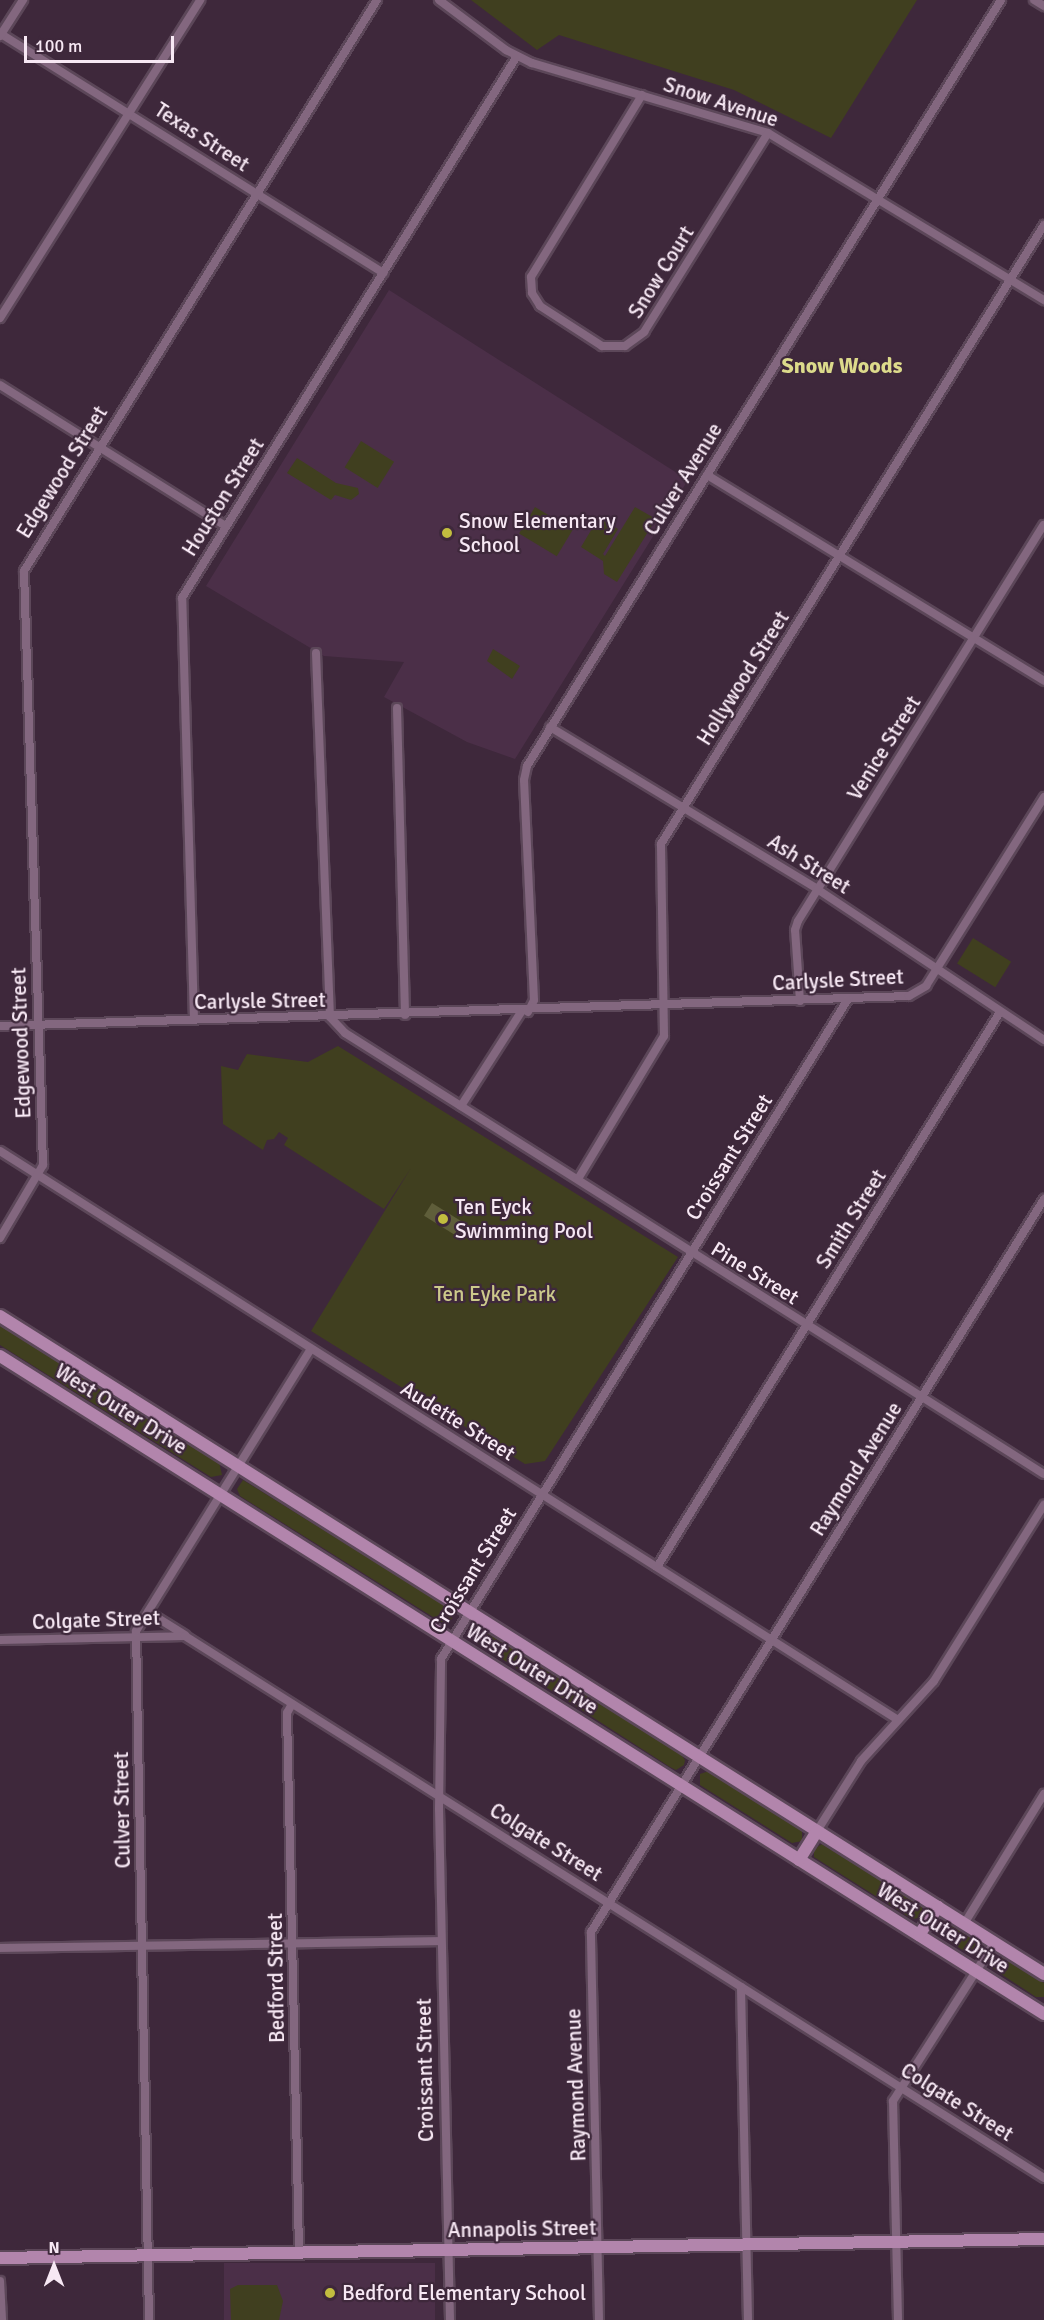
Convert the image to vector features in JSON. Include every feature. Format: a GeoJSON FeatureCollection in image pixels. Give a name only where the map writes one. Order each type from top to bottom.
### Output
{"type":"FeatureCollection","features":[{"type":"Feature","properties":{"kind":"main road","name":"West Outer Drive"},"geometry":{"type":"LineString","coordinates":[[0,1316],[1044,1974]]}},
{"type":"Feature","properties":{"kind":"main road","name":"West Outer Drive"},"geometry":{"type":"LineString","coordinates":[[0,1356],[1044,2014]]}},
{"type":"Feature","properties":{"kind":"main road"},"geometry":{"type":"LineString","coordinates":[[799,1860],[817,1832]]}},
{"type":"Feature","properties":{"kind":"main road"},"geometry":{"type":"LineString","coordinates":[[919,1935],[938,1907]]}},
{"type":"Feature","properties":{"kind":"main road","name":"Annapolis Street"},"geometry":{"type":"LineString","coordinates":[[0,2258],[1044,2239]]}},
{"type":"Feature","properties":{"kind":"street"},"geometry":{"type":"LineString","coordinates":[[1,35],[23,0]]}},
{"type":"Feature","properties":{"kind":"street"},"geometry":{"type":"LineString","coordinates":[[0,318],[200,0]]}},
{"type":"Feature","properties":{"kind":"street","name":"Edgewood Street"},"geometry":{"type":"LineString","coordinates":[[0,1238],[39,1175],[43,1155],[24,571],[99,445],[377,0]]}},
{"type":"Feature","properties":{"kind":"street","name":"Snow Avenue"},"geometry":{"type":"LineString","coordinates":[[438,0],[517,56],[768,133],[1044,300]]}},
{"type":"Feature","properties":{"kind":"street","name":"Culver Avenue"},"geometry":{"type":"LineString","coordinates":[[461,1106],[534,1000],[524,780],[527,766],[1001,0]]}},
{"type":"Feature","properties":{"kind":"street"},"geometry":{"type":"LineString","coordinates":[[1034,0],[1044,6]]}},
{"type":"Feature","properties":{"kind":"street","name":"Texas Street"},"geometry":{"type":"LineString","coordinates":[[1,35],[130,113],[383,273]]}},
{"type":"Feature","properties":{"kind":"street","name":"Houston Street"},"geometry":{"type":"LineString","coordinates":[[194,1020],[181,602],[225,526],[517,56]]}},
{"type":"Feature","properties":{"kind":"street","name":"Snow Court"},"geometry":{"type":"LineString","coordinates":[[642,95],[531,277],[532,293],[540,306],[602,345],[625,346],[644,333],[768,133]]}},
{"type":"Feature","properties":{"kind":"street","name":"Hollywood Street"},"geometry":{"type":"LineString","coordinates":[[578,1179],[662,1043],[665,1005],[659,851],[683,808],[1044,225]]}},
{"type":"Feature","properties":{"kind":"street"},"geometry":{"type":"LineString","coordinates":[[0,385],[225,526]]}},
{"type":"Feature","properties":{"kind":"street"},"geometry":{"type":"LineString","coordinates":[[707,475],[1044,681]]}},
{"type":"Feature","properties":{"kind":"street","name":"Venice Street"},"geometry":{"type":"LineString","coordinates":[[800,1001],[795,930],[818,889],[1044,525]]}},
{"type":"Feature","properties":{"kind":"street"},"geometry":{"type":"LineString","coordinates":[[316,653],[330,1017]]}},
{"type":"Feature","properties":{"kind":"street"},"geometry":{"type":"LineString","coordinates":[[397,708],[405,1015]]}},
{"type":"Feature","properties":{"kind":"street","name":"Ash Street"},"geometry":{"type":"LineString","coordinates":[[550,727],[818,889],[1044,1040]]}},
{"type":"Feature","properties":{"kind":"street","name":"Carlysle Street"},"geometry":{"type":"LineString","coordinates":[[0,1026],[524,1012],[909,996],[926,986],[1044,797]]}},
{"type":"Feature","properties":{"kind":"street","name":"Croissant Street"},"geometry":{"type":"LineString","coordinates":[[450,2320],[439,1797],[441,1659],[449,1640],[542,1495],[848,999]]}},
{"type":"Feature","properties":{"kind":"street","name":"Smith Street"},"geometry":{"type":"LineString","coordinates":[[657,1568],[1000,1012]]}},
{"type":"Feature","properties":{"kind":"street","name":"Pine Street"},"geometry":{"type":"LineString","coordinates":[[330,1017],[345,1033],[578,1179],[690,1254],[1044,1474]]}},
{"type":"Feature","properties":{"kind":"street","name":"Audette Street"},"geometry":{"type":"LineString","coordinates":[[0,1151],[898,1720]]}},
{"type":"Feature","properties":{"kind":"street","name":"Raymond Avenue"},"geometry":{"type":"LineString","coordinates":[[599,2320],[590,1936],[608,1903],[1044,1199]]}},
{"type":"Feature","properties":{"kind":"street","name":"Culver Street"},"geometry":{"type":"LineString","coordinates":[[149,2320],[144,1944],[136,1636],[148,1612],[311,1349]]}},
{"type":"Feature","properties":{"kind":"street"},"geometry":{"type":"LineString","coordinates":[[817,1832],[861,1761],[934,1681],[1044,1505]]}},
{"type":"Feature","properties":{"kind":"street"},"geometry":{"type":"LineString","coordinates":[[148,1612],[185,1636]]}},
{"type":"Feature","properties":{"kind":"street","name":"Colgate Street"},"geometry":{"type":"LineString","coordinates":[[0,1640],[185,1636],[1044,2178]]}},
{"type":"Feature","properties":{"kind":"street","name":"Bedford Street"},"geometry":{"type":"LineString","coordinates":[[292,1704],[287,1713],[299,2252]]}},
{"type":"Feature","properties":{"kind":"street"},"geometry":{"type":"LineString","coordinates":[[964,1924],[1044,1794]]}},
{"type":"Feature","properties":{"kind":"street"},"geometry":{"type":"LineString","coordinates":[[0,1948],[441,1941]]}},
{"type":"Feature","properties":{"kind":"street"},"geometry":{"type":"LineString","coordinates":[[898,2320],[893,2101],[994,1943]]}},
{"type":"Feature","properties":{"kind":"street"},"geometry":{"type":"LineString","coordinates":[[741,1987],[748,2320]]}},
{"type":"Feature","properties":{"kind":"street"},"geometry":{"type":"LineString","coordinates":[[0,2282],[2,2320]]}},
{"type":"Feature","properties":{"kind":"shaded area","name":"Snow Elementary School"},"geometry":{"type":"Polygon","coordinates":[[[389,290],[688,480],[515,759],[467,742],[384,697],[404,662],[324,656],[206,586],[389,290]]]}},
{"type":"Feature","properties":{"kind":"shaded area","name":"Ten Eyck Swimming Pool"},"geometry":{"type":"Polygon","coordinates":[[[432,1203],[463,1222],[455,1235],[424,1216],[432,1203]]]}},
{"type":"Feature","properties":{"kind":"shaded area","name":"Bedford Elementary School"},"geometry":{"type":"Polygon","coordinates":[[[224,2263],[435,2263],[435,2320],[224,2320],[224,2263]]]}},
{"type":"Feature","properties":{"kind":"green space"},"geometry":{"type":"Polygon","coordinates":[[[471,0],[917,0],[831,138],[734,90],[559,35],[537,50],[471,0]]]}},
{"type":"Feature","properties":{"kind":"green space"},"geometry":{"type":"Polygon","coordinates":[[[361,441],[394,462],[378,488],[345,467],[361,441]]]}},
{"type":"Feature","properties":{"kind":"green space"},"geometry":{"type":"Polygon","coordinates":[[[297,458],[336,483],[358,488],[359,494],[351,500],[335,495],[331,500],[287,473],[297,458]]]}},
{"type":"Feature","properties":{"kind":"green space"},"geometry":{"type":"Polygon","coordinates":[[[535,507],[573,530],[557,556],[519,534],[535,507]]]}},
{"type":"Feature","properties":{"kind":"green space"},"geometry":{"type":"Polygon","coordinates":[[[635,507],[656,519],[617,582],[604,574],[603,561],[581,547],[599,517],[618,529],[603,554],[605,556],[635,507]]]}},
{"type":"Feature","properties":{"kind":"green space"},"geometry":{"type":"Polygon","coordinates":[[[493,649],[520,666],[512,679],[487,661],[493,649]]]}},
{"type":"Feature","properties":{"kind":"green space"},"geometry":{"type":"Polygon","coordinates":[[[973,938],[1011,962],[995,987],[957,963],[973,938]]]}},
{"type":"Feature","properties":{"kind":"green space","name":"Ten Eyke Park"},"geometry":{"type":"Polygon","coordinates":[[[338,1046],[678,1257],[545,1461],[525,1464],[311,1331],[411,1168],[384,1209],[284,1145],[288,1138],[279,1132],[274,1139],[267,1140],[263,1150],[223,1124],[221,1066],[238,1070],[247,1054],[308,1062],[338,1046]]]}},
{"type":"Feature","properties":{"kind":"green space"},"geometry":{"type":"Polygon","coordinates":[[[0,1325],[219,1462],[222,1475],[211,1477],[0,1345],[0,1325]]]}},
{"type":"Feature","properties":{"kind":"green space"},"geometry":{"type":"Polygon","coordinates":[[[243,1480],[451,1609],[452,1621],[441,1622],[240,1496],[237,1489],[243,1480]]]}},
{"type":"Feature","properties":{"kind":"green space"},"geometry":{"type":"Polygon","coordinates":[[[473,1626],[479,1627],[681,1754],[685,1760],[684,1765],[676,1770],[670,1767],[468,1637],[473,1626]]]}},
{"type":"Feature","properties":{"kind":"green space"},"geometry":{"type":"Polygon","coordinates":[[[709,1771],[802,1830],[802,1841],[792,1843],[700,1785],[700,1774],[709,1771]]]}},
{"type":"Feature","properties":{"kind":"green space"},"geometry":{"type":"Polygon","coordinates":[[[822,1844],[922,1906],[923,1917],[912,1919],[814,1857],[814,1849],[822,1844]]]}},
{"type":"Feature","properties":{"kind":"green space"},"geometry":{"type":"Polygon","coordinates":[[[944,1920],[979,1942],[979,1953],[970,1955],[935,1932],[936,1923],[944,1920]]]}},
{"type":"Feature","properties":{"kind":"green space"},"geometry":{"type":"Polygon","coordinates":[[[1001,1956],[1044,1983],[1044,1997],[1036,1997],[992,1968],[992,1963],[1001,1956]]]}},
{"type":"Feature","properties":{"kind":"green space"},"geometry":{"type":"Polygon","coordinates":[[[238,2285],[277,2285],[283,2301],[279,2320],[231,2320],[230,2289],[238,2285]]]}},
{"type":"Feature","properties":{"kind":"place","name":"Snow Elementary School"},"geometry":{"type":"Point","coordinates":[447,533]}},
{"type":"Feature","properties":{"kind":"place","name":"Ten Eyck Swimming Pool"},"geometry":{"type":"Point","coordinates":[443,1219]}},
{"type":"Feature","properties":{"kind":"place","name":"Bedford Elementary School"},"geometry":{"type":"Point","coordinates":[330,2293]}},
{"type":"Feature","properties":{"kind":"district","name":"Snow Woods"},"geometry":{"type":"Point","coordinates":[842,366]}}]}
